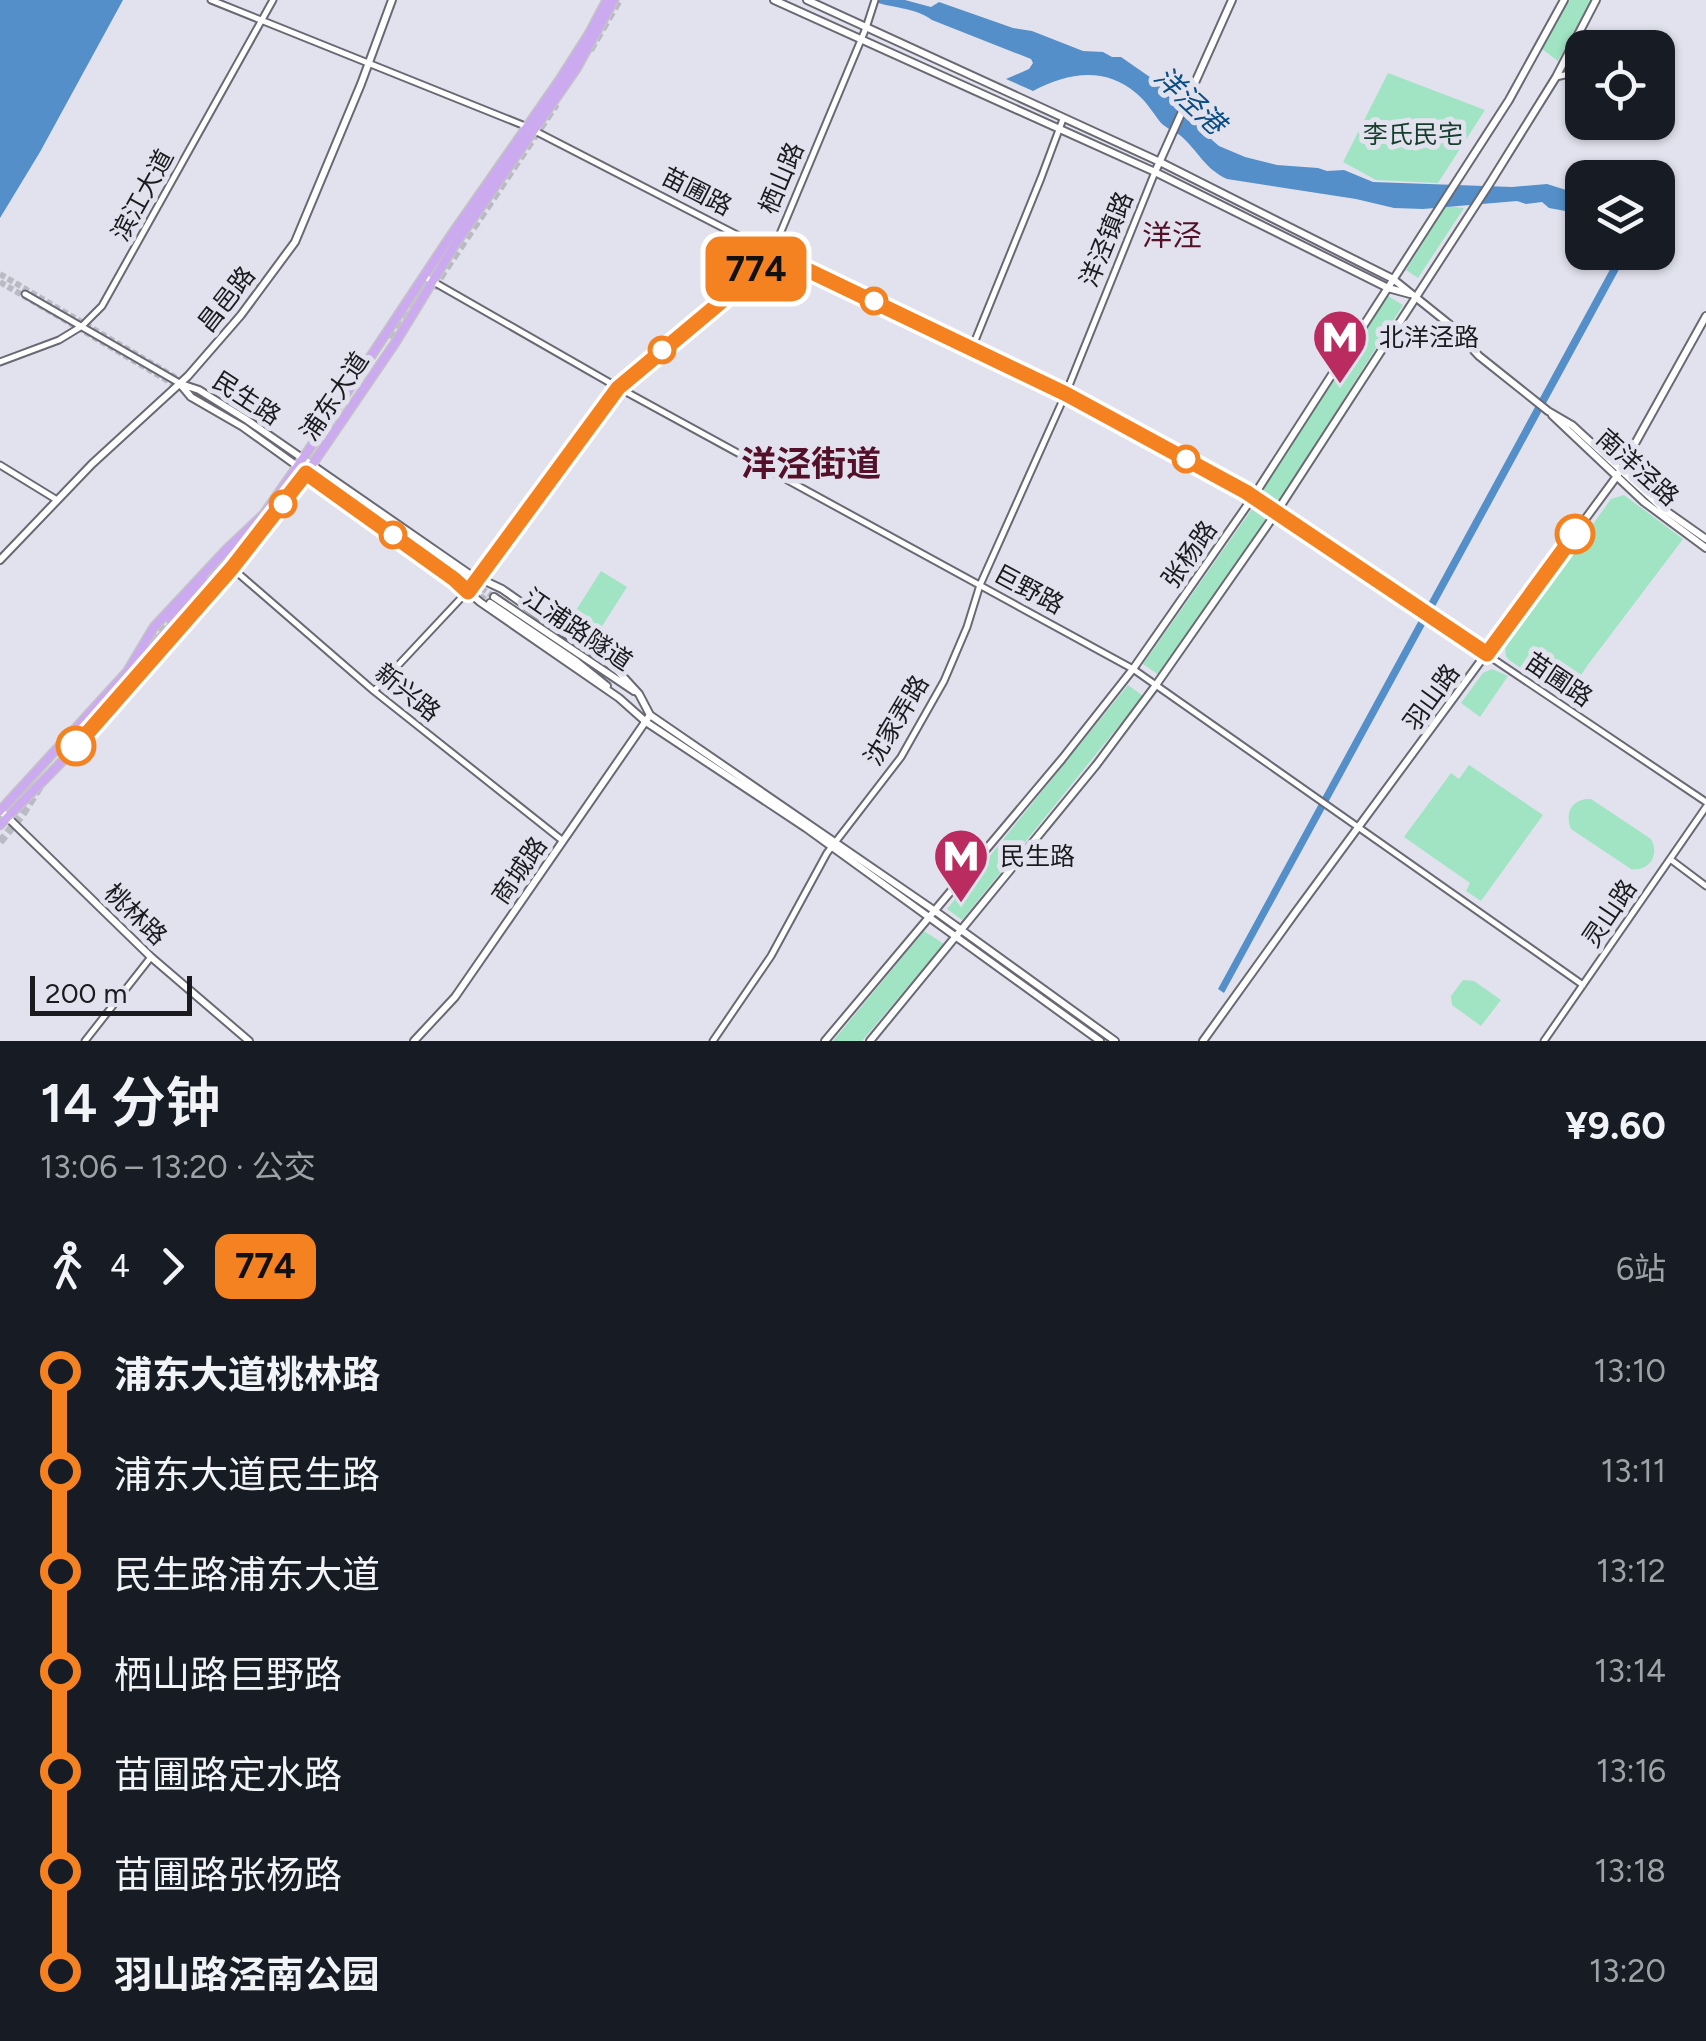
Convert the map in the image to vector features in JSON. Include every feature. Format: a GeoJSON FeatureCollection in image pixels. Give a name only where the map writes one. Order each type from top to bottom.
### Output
{"type":"FeatureCollection","features":[{"type":"Feature","properties":{"kind":"main road","name":"昌邑路"},"geometry":{"type":"LineString","coordinates":[[0,560],[92,464],[181,384],[241,315],[295,242],[392,0]]}},
{"type":"Feature","properties":{"kind":"main road","name":"浦东大道"},"geometry":{"type":"LineString","coordinates":[[2,814],[127,672],[154,627],[260,518],[428,279],[610,0]]}},
{"type":"Feature","properties":{"kind":"main road"},"geometry":{"type":"LineString","coordinates":[[774,0],[1155,172],[1388,288],[1416,296]]}},
{"type":"Feature","properties":{"kind":"main road"},"geometry":{"type":"LineString","coordinates":[[806,0],[1160,162],[1393,280],[1416,296]]}},
{"type":"Feature","properties":{"kind":"main road","name":"洋泾镇路"},"geometry":{"type":"LineString","coordinates":[[1155,172],[1232,0]]}},
{"type":"Feature","properties":{"kind":"main road","name":"张杨路"},"geometry":{"type":"LineString","coordinates":[[825,1041],[1062,759],[1132,669],[1253,497],[1388,288],[1508,100],[1564,0]]}},
{"type":"Feature","properties":{"kind":"main road","name":"张杨路"},"geometry":{"type":"LineString","coordinates":[[870,1041],[1097,764],[1156,685],[1276,512],[1474,208],[1556,77],[1596,0]]}},
{"type":"Feature","properties":{"kind":"main road","name":"浦东大道"},"geometry":{"type":"LineString","coordinates":[[2,814],[76,746],[232,568],[309,469],[395,343],[428,279]]}},
{"type":"Feature","properties":{"kind":"main road","name":"南洋泾路"},"geometry":{"type":"LineString","coordinates":[[1416,296],[1464,343],[1559,423],[1706,539]]}},
{"type":"Feature","properties":{"kind":"main road","name":"羽山路"},"geometry":{"type":"LineString","coordinates":[[1204,1041],[1619,473],[1706,316]]}},
{"type":"Feature","properties":{"kind":"main road","name":"民生路"},"geometry":{"type":"LineString","coordinates":[[181,384],[191,397],[478,578],[502,588],[616,668],[639,694],[648,718]]}},
{"type":"Feature","properties":{"kind":"main road","name":"民生路"},"geometry":{"type":"LineString","coordinates":[[309,469],[468,592],[834,844],[1100,1041]]}},
{"type":"Feature","properties":{"kind":"main road","name":"南洋泾路"},"geometry":{"type":"LineString","coordinates":[[1619,473],[1660,514],[1706,548]]}},
{"type":"Feature","properties":{"kind":"main road"},"geometry":{"type":"LineString","coordinates":[[170,620],[260,518]]}},
{"type":"Feature","properties":{"kind":"main road","name":"江浦路隧道"},"geometry":{"type":"LineString","coordinates":[[620,698],[600,678],[492,600],[639,694]]}},
{"type":"Feature","properties":{"kind":"main road","name":"商城路"},"geometry":{"type":"LineString","coordinates":[[414,1041],[455,997],[648,718]]}},
{"type":"Feature","properties":{"kind":"main road","name":"桃林路"},"geometry":{"type":"LineString","coordinates":[[2,814],[151,957],[249,1041]]}},
{"type":"Feature","properties":{"kind":"main road","name":"民生路"},"geometry":{"type":"LineString","coordinates":[[958,934],[1115,1041]]}},
{"type":"Feature","properties":{"kind":"street","name":"苗圃路"},"geometry":{"type":"LineString","coordinates":[[211,0],[530,128],[772,253],[1066,394],[1253,497],[1706,804]]}},
{"type":"Feature","properties":{"kind":"street","name":"滨江大道"},"geometry":{"type":"LineString","coordinates":[[0,362],[59,340],[82,326],[102,306],[273,0]]}},
{"type":"Feature","properties":{"kind":"street","name":"栖山路"},"geometry":{"type":"LineString","coordinates":[[374,691],[468,592],[618,388],[728,296],[772,253],[875,0]]}},
{"type":"Feature","properties":{"kind":"street"},"geometry":{"type":"LineString","coordinates":[[1556,77],[1565,75]]}},
{"type":"Feature","properties":{"kind":"street"},"geometry":{"type":"LineString","coordinates":[[972,348],[1064,117]]}},
{"type":"Feature","properties":{"kind":"street","name":"洋泾镇路"},"geometry":{"type":"LineString","coordinates":[[1066,394],[1155,172]]}},
{"type":"Feature","properties":{"kind":"street","name":"巨野路"},"geometry":{"type":"LineString","coordinates":[[428,279],[618,388],[1132,669],[1583,986]]}},
{"type":"Feature","properties":{"kind":"street","name":"民生路"},"geometry":{"type":"LineString","coordinates":[[25,294],[181,384]]}},
{"type":"Feature","properties":{"kind":"street","name":"沈家弄路"},"geometry":{"type":"LineString","coordinates":[[713,1041],[771,956],[834,844],[901,757],[936,696],[980,586],[1066,394]]}},
{"type":"Feature","properties":{"kind":"street"},"geometry":{"type":"LineString","coordinates":[[0,465],[57,500]]}},
{"type":"Feature","properties":{"kind":"street","name":"新兴路"},"geometry":{"type":"LineString","coordinates":[[232,568],[374,691],[563,842]]}},
{"type":"Feature","properties":{"kind":"street","name":"灵山路"},"geometry":{"type":"LineString","coordinates":[[1544,1041],[1706,804]]}},
{"type":"Feature","properties":{"kind":"street"},"geometry":{"type":"LineString","coordinates":[[1670,859],[1706,886]]}},
{"type":"Feature","properties":{"kind":"street"},"geometry":{"type":"LineString","coordinates":[[85,1041],[151,957]]}},
{"type":"Feature","properties":{"kind":"green space"},"geometry":{"type":"Polygon","coordinates":[[[1570,0],[1591,0],[1575,30],[1565,30],[1565,48],[1558,61],[1542,49],[1570,0]]]}},
{"type":"Feature","properties":{"kind":"green space","name":"李氏民宅"},"geometry":{"type":"Polygon","coordinates":[[[1388,73],[1485,110],[1438,183],[1376,180],[1343,162],[1388,73]]]}},
{"type":"Feature","properties":{"kind":"green space"},"geometry":{"type":"Polygon","coordinates":[[[1446,206],[1464,208],[1418,278],[1406,270],[1446,206]]]}},
{"type":"Feature","properties":{"kind":"green space"},"geometry":{"type":"Polygon","coordinates":[[[1388,296],[1403,305],[1279,502],[1262,491],[1388,296]]]}},
{"type":"Feature","properties":{"kind":"green space"},"geometry":{"type":"Polygon","coordinates":[[[1624,495],[1683,539],[1565,699],[1509,660],[1505,646],[1611,499],[1624,495]]]}},
{"type":"Feature","properties":{"kind":"green space"},"geometry":{"type":"Polygon","coordinates":[[[1252,509],[1269,522],[1159,675],[1143,664],[1252,509]]]}},
{"type":"Feature","properties":{"kind":"green space"},"geometry":{"type":"Polygon","coordinates":[[[601,571],[627,587],[599,631],[573,615],[601,571]]]}},
{"type":"Feature","properties":{"kind":"green space"},"geometry":{"type":"Polygon","coordinates":[[[1492,669],[1508,676],[1480,717],[1461,703],[1483,673],[1492,669]]]}},
{"type":"Feature","properties":{"kind":"green space"},"geometry":{"type":"Polygon","coordinates":[[[1128,685],[1143,696],[962,920],[947,909],[1128,685]]]}},
{"type":"Feature","properties":{"kind":"green space"},"geometry":{"type":"Polygon","coordinates":[[[1469,765],[1543,815],[1481,901],[1466,891],[1470,883],[1404,837],[1451,773],[1459,779],[1469,765]]]}},
{"type":"Feature","properties":{"kind":"green space"},"geometry":{"type":"Polygon","coordinates":[[[1591,799],[1651,839],[1654,851],[1648,865],[1631,869],[1571,829],[1572,807],[1591,799]]]}},
{"type":"Feature","properties":{"kind":"green space"},"geometry":{"type":"Polygon","coordinates":[[[924,931],[944,944],[862,1041],[833,1041],[924,931]]]}},
{"type":"Feature","properties":{"kind":"green space"},"geometry":{"type":"Polygon","coordinates":[[[1463,980],[1474,981],[1501,1000],[1481,1026],[1452,1005],[1451,996],[1463,980]]]}},
{"type":"Feature","properties":{"kind":"water"},"geometry":{"type":"Polygon","coordinates":[[[0,0],[123,0],[0,218],[0,0]]]}},
{"type":"Feature","properties":{"kind":"water"},"geometry":{"type":"Polygon","coordinates":[[[870,0],[905,0],[931,7],[939,2],[1083,51],[1121,57],[1157,82],[1175,104],[1193,111],[1219,146],[1245,157],[1277,165],[1344,170],[1373,182],[1512,187],[1547,184],[1565,190],[1565,211],[1549,208],[1542,202],[1517,201],[1394,208],[1227,179],[1207,165],[1181,136],[1161,123],[1124,84],[1085,75],[1033,91],[1006,79],[1029,69],[1031,59],[917,12],[870,0]]]}},
{"type":"Feature","properties":{"kind":"water"},"geometry":{"type":"Polygon","coordinates":[[[1610,270],[1619,270],[1224,993],[1218,989],[1610,270]]]}},
{"type":"Feature","properties":{"kind":"tunnel"},"geometry":{"type":"LineString","coordinates":[[590,50],[619,0]]}},
{"type":"Feature","properties":{"kind":"tunnel"},"geometry":{"type":"LineString","coordinates":[[433,288],[556,104]]}},
{"type":"Feature","properties":{"kind":"tunnel"},"geometry":{"type":"LineString","coordinates":[[388,337],[475,207]]}},
{"type":"Feature","properties":{"kind":"tunnel"},"geometry":{"type":"LineString","coordinates":[[0,274],[185,383]]}},
{"type":"Feature","properties":{"kind":"tunnel"},"geometry":{"type":"LineString","coordinates":[[0,282],[180,388]]}},
{"type":"Feature","properties":{"kind":"tunnel"},"geometry":{"type":"LineString","coordinates":[[245,423],[494,597]]}},
{"type":"Feature","properties":{"kind":"tunnel"},"geometry":{"type":"LineString","coordinates":[[282,494],[308,457]]}},
{"type":"Feature","properties":{"kind":"tunnel"},"geometry":{"type":"LineString","coordinates":[[466,585],[490,603]]}},
{"type":"Feature","properties":{"kind":"tunnel"},"geometry":{"type":"LineString","coordinates":[[143,649],[170,619]]}},
{"type":"Feature","properties":{"kind":"tunnel"},"geometry":{"type":"LineString","coordinates":[[0,842],[41,785]]}},
{"type":"Feature","properties":{"kind":"bus line","name":"774"},"geometry":{"type":"LineString","coordinates":[[76,746],[232,568],[306,473],[468,592],[618,388],[728,296],[772,253],[1066,394],[1246,492],[1487,654],[1575,534]]}},
{"type":"Feature","properties":{"kind":"place","name":"北洋泾路"},"geometry":{"type":"Point","coordinates":[1340,386]}},
{"type":"Feature","properties":{"kind":"place","name":"民生路"},"geometry":{"type":"Point","coordinates":[961,905]}},
{"type":"Feature","properties":{"kind":"district","name":"洋泾"},"geometry":{"type":"Point","coordinates":[1172,236]}},
{"type":"Feature","properties":{"kind":"district","name":"洋泾街道"},"geometry":{"type":"Point","coordinates":[811,464]}},
{"type":"Feature","properties":{"kind":"water label","name":"洋泾港"},"geometry":{"type":"Point","coordinates":[1190,100]}}]}
